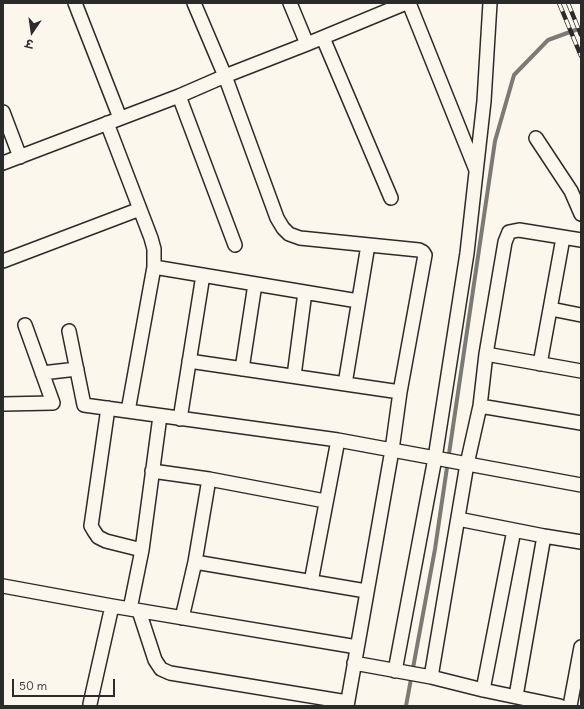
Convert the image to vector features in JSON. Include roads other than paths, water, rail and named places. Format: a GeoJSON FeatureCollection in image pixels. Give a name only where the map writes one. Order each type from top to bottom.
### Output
{"type":"FeatureCollection","features":[{"type":"Feature","properties":{"kind":"street"},"geometry":{"type":"LineString","coordinates":[[75,3],[120,118]]}},
{"type":"Feature","properties":{"kind":"street"},"geometry":{"type":"LineString","coordinates":[[160,416],[135,610],[155,660],[161,669],[170,673],[347,704],[392,450],[400,392],[426,255],[419,250],[300,238],[289,234],[283,228],[277,218],[225,76],[194,3]]}},
{"type":"Feature","properties":{"kind":"street"},"geometry":{"type":"LineString","coordinates":[[290,3],[307,44]]}},
{"type":"Feature","properties":{"kind":"street"},"geometry":{"type":"LineString","coordinates":[[3,163],[179,96],[407,3],[476,172]]}},
{"type":"Feature","properties":{"kind":"street"},"geometry":{"type":"LineString","coordinates":[[398,671],[437,458],[467,253],[484,101],[490,3]]}},
{"type":"Feature","properties":{"kind":"street"},"geometry":{"type":"LineString","coordinates":[[323,38],[391,198]]}},
{"type":"Feature","properties":{"kind":"street"},"geometry":{"type":"LineString","coordinates":[[179,96],[234,245]]}},
{"type":"Feature","properties":{"kind":"street"},"geometry":{"type":"LineString","coordinates":[[3,112],[20,157]]}},
{"type":"Feature","properties":{"kind":"street"},"geometry":{"type":"LineString","coordinates":[[107,123],[154,249],[154,268],[128,411]]}},
{"type":"Feature","properties":{"kind":"street"},"geometry":{"type":"LineString","coordinates":[[536,138],[571,191],[581,214]]}},
{"type":"Feature","properties":{"kind":"street"},"geometry":{"type":"LineString","coordinates":[[3,261],[140,209]]}},
{"type":"Feature","properties":{"kind":"street"},"geometry":{"type":"LineString","coordinates":[[426,676],[458,519],[463,464],[480,406],[486,354],[505,242],[510,232],[519,230],[581,240]]}},
{"type":"Feature","properties":{"kind":"street"},"geometry":{"type":"LineString","coordinates":[[540,364],[563,238]]}},
{"type":"Feature","properties":{"kind":"street"},"geometry":{"type":"LineString","coordinates":[[344,384],[368,246]]}},
{"type":"Feature","properties":{"kind":"street"},"geometry":{"type":"LineString","coordinates":[[154,268],[358,301]]}},
{"type":"Feature","properties":{"kind":"street"},"geometry":{"type":"LineString","coordinates":[[180,419],[203,276]]}},
{"type":"Feature","properties":{"kind":"street"},"geometry":{"type":"LineString","coordinates":[[242,369],[255,284]]}},
{"type":"Feature","properties":{"kind":"street"},"geometry":{"type":"LineString","coordinates":[[294,376],[305,292]]}},
{"type":"Feature","properties":{"kind":"street"},"geometry":{"type":"LineString","coordinates":[[550,309],[581,315]]}},
{"type":"Feature","properties":{"kind":"street"},"geometry":{"type":"LineString","coordinates":[[3,404],[53,403],[25,324]]}},
{"type":"Feature","properties":{"kind":"street"},"geometry":{"type":"LineString","coordinates":[[70,332],[84,405],[338,440],[581,485]]}},
{"type":"Feature","properties":{"kind":"street"},"geometry":{"type":"LineString","coordinates":[[486,354],[581,371]]}},
{"type":"Feature","properties":{"kind":"street"},"geometry":{"type":"LineString","coordinates":[[189,361],[400,392]]}},
{"type":"Feature","properties":{"kind":"street"},"geometry":{"type":"LineString","coordinates":[[42,372],[77,369]]}},
{"type":"Feature","properties":{"kind":"street"},"geometry":{"type":"LineString","coordinates":[[480,406],[581,424]]}},
{"type":"Feature","properties":{"kind":"street"},"geometry":{"type":"LineString","coordinates":[[108,408],[92,526],[98,537],[106,541],[142,550]]}},
{"type":"Feature","properties":{"kind":"street"},"geometry":{"type":"LineString","coordinates":[[311,582],[325,501],[338,440]]}},
{"type":"Feature","properties":{"kind":"street"},"geometry":{"type":"LineString","coordinates":[[152,471],[209,479],[325,501]]}},
{"type":"Feature","properties":{"kind":"street"},"geometry":{"type":"LineString","coordinates":[[182,618],[195,562],[209,479]]}},
{"type":"Feature","properties":{"kind":"street"},"geometry":{"type":"LineString","coordinates":[[458,519],[581,542]]}},
{"type":"Feature","properties":{"kind":"street"},"geometry":{"type":"LineString","coordinates":[[483,690],[514,530]]}},
{"type":"Feature","properties":{"kind":"street"},"geometry":{"type":"LineString","coordinates":[[516,696],[544,536]]}},
{"type":"Feature","properties":{"kind":"street"},"geometry":{"type":"LineString","coordinates":[[195,562],[366,591]]}},
{"type":"Feature","properties":{"kind":"street"},"geometry":{"type":"LineString","coordinates":[[3,586],[135,610],[357,647]]}},
{"type":"Feature","properties":{"kind":"street"},"geometry":{"type":"LineString","coordinates":[[90,704],[112,606]]}},
{"type":"Feature","properties":{"kind":"street"},"geometry":{"type":"LineString","coordinates":[[570,706],[581,647]]}},
{"type":"Feature","properties":{"kind":"street"},"geometry":{"type":"LineString","coordinates":[[354,663],[426,676],[483,690],[560,706]]}},
{"type":"Feature","properties":{"kind":"waterway"},"geometry":{"type":"LineString","coordinates":[[406,706],[435,549],[495,141],[514,75],[548,40],[581,28]]}},
{"type":"Feature","properties":{"kind":"railway"},"geometry":{"type":"LineString","coordinates":[[559,3],[581,56]]}},
{"type":"Feature","properties":{"kind":"railway"},"geometry":{"type":"LineString","coordinates":[[568,3],[581,35]]}}]}
